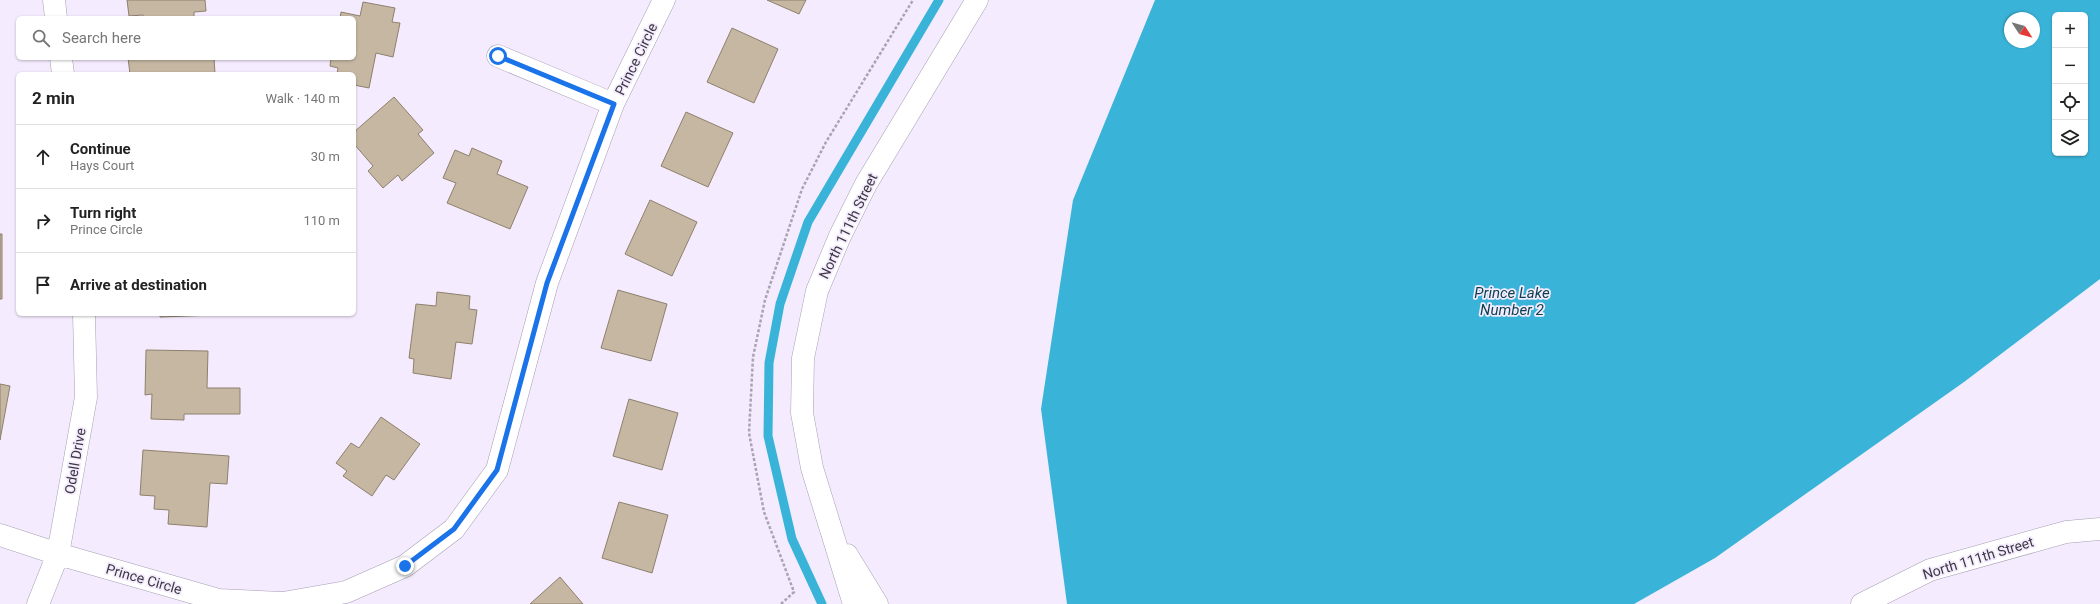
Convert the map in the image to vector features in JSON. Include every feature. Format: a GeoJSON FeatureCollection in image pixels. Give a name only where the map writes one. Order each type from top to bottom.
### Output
{"type":"FeatureCollection","features":[{"type":"Feature","properties":{"kind":"street"},"geometry":{"type":"LineString","coordinates":[[54,0],[56,16]]}},
{"type":"Feature","properties":{"kind":"street","name":"Prince Circle"},"geometry":{"type":"LineString","coordinates":[[0,535],[58,554],[218,600],[282,603],[346,592],[405,566],[454,529],[497,470],[547,283],[614,104],[664,0]]}},
{"type":"Feature","properties":{"kind":"street","name":"North 111th Street"},"geometry":{"type":"LineString","coordinates":[[854,604],[812,468],[802,413],[803,358],[817,291],[840,236],[866,184],[977,0]]}},
{"type":"Feature","properties":{"kind":"street"},"geometry":{"type":"LineString","coordinates":[[498,56],[614,104]]}},
{"type":"Feature","properties":{"kind":"street"},"geometry":{"type":"LineString","coordinates":[[61,60],[63,72]]}},
{"type":"Feature","properties":{"kind":"street","name":"Odell Drive"},"geometry":{"type":"LineString","coordinates":[[38,604],[58,554],[86,397],[84,316]]}},
{"type":"Feature","properties":{"kind":"street","name":"North 111th Street"},"geometry":{"type":"LineString","coordinates":[[828,523],[877,604]]}},
{"type":"Feature","properties":{"kind":"street","name":"North 111th Street"},"geometry":{"type":"LineString","coordinates":[[1862,604],[1930,570],[2066,532],[2100,529]]}},
{"type":"Feature","properties":{"kind":"path"},"geometry":{"type":"LineString","coordinates":[[782,604],[794,592]]}},
{"type":"Feature","properties":{"kind":"water","name":"Prince Lake Number 2"},"geometry":{"type":"Polygon","coordinates":[[[1155,0],[2100,0],[2100,279],[1964,382],[1715,558],[1634,604],[1067,604],[1041,409],[1073,200],[1155,0]]]}},
{"type":"Feature","properties":{"kind":"building"},"geometry":{"type":"Polygon","coordinates":[[[127,0],[205,0],[206,11],[194,12],[194,16],[129,16],[127,0]]]}},
{"type":"Feature","properties":{"kind":"building"},"geometry":{"type":"Polygon","coordinates":[[[767,0],[806,0],[799,14],[767,0]]]}},
{"type":"Feature","properties":{"kind":"building"},"geometry":{"type":"Polygon","coordinates":[[[363,2],[395,8],[392,22],[400,23],[393,57],[376,53],[369,88],[356,85],[356,72],[337,72],[338,68],[330,66],[331,60],[356,60],[356,16],[340,16],[341,12],[360,16],[363,2]]]}},
{"type":"Feature","properties":{"kind":"building"},"geometry":{"type":"Polygon","coordinates":[[[732,28],[778,49],[754,103],[707,82],[732,28]]]}},
{"type":"Feature","properties":{"kind":"building"},"geometry":{"type":"Polygon","coordinates":[[[128,60],[214,60],[215,72],[130,72],[128,60]]]}},
{"type":"Feature","properties":{"kind":"building"},"geometry":{"type":"Polygon","coordinates":[[[394,97],[423,130],[418,134],[434,153],[402,181],[398,175],[383,188],[368,171],[373,166],[356,146],[356,130],[394,97]]]}},
{"type":"Feature","properties":{"kind":"building"},"geometry":{"type":"Polygon","coordinates":[[[686,112],[733,133],[708,187],[661,166],[686,112]]]}},
{"type":"Feature","properties":{"kind":"building"},"geometry":{"type":"Polygon","coordinates":[[[472,148],[502,161],[497,174],[528,187],[510,229],[447,203],[456,183],[443,178],[455,150],[469,156],[472,148]]]}},
{"type":"Feature","properties":{"kind":"building"},"geometry":{"type":"Polygon","coordinates":[[[650,200],[697,222],[672,276],[625,254],[650,200]]]}},
{"type":"Feature","properties":{"kind":"building"},"geometry":{"type":"Polygon","coordinates":[[[0,234],[2,234],[2,299],[0,299],[0,234]]]}},
{"type":"Feature","properties":{"kind":"building"},"geometry":{"type":"Polygon","coordinates":[[[618,290],[667,304],[651,361],[601,348],[618,290]]]}},
{"type":"Feature","properties":{"kind":"building"},"geometry":{"type":"Polygon","coordinates":[[[437,292],[470,296],[469,309],[477,310],[472,344],[456,342],[451,379],[413,373],[414,359],[409,358],[416,304],[436,306],[437,292]]]}},
{"type":"Feature","properties":{"kind":"building"},"geometry":{"type":"Polygon","coordinates":[[[160,316],[187,316],[160,317],[160,316]]]}},
{"type":"Feature","properties":{"kind":"building"},"geometry":{"type":"Polygon","coordinates":[[[146,350],[208,351],[207,388],[240,388],[240,414],[184,414],[184,420],[151,419],[152,394],[145,395],[146,350]]]}},
{"type":"Feature","properties":{"kind":"building"},"geometry":{"type":"Polygon","coordinates":[[[0,384],[10,386],[0,440],[0,384]]]}},
{"type":"Feature","properties":{"kind":"building"},"geometry":{"type":"Polygon","coordinates":[[[629,399],[678,413],[662,470],[613,456],[629,399]]]}},
{"type":"Feature","properties":{"kind":"building"},"geometry":{"type":"Polygon","coordinates":[[[381,417],[420,444],[394,480],[386,475],[372,496],[343,476],[347,471],[336,463],[351,443],[359,448],[381,417]]]}},
{"type":"Feature","properties":{"kind":"building"},"geometry":{"type":"Polygon","coordinates":[[[143,450],[229,456],[227,484],[210,483],[207,527],[168,524],[169,510],[154,509],[155,496],[140,495],[143,450]]]}},
{"type":"Feature","properties":{"kind":"building"},"geometry":{"type":"Polygon","coordinates":[[[619,502],[668,515],[652,573],[602,558],[619,502]]]}},
{"type":"Feature","properties":{"kind":"building"},"geometry":{"type":"Polygon","coordinates":[[[560,577],[583,604],[530,604],[560,577]]]}},
{"type":"Feature","properties":{"kind":"waterway"},"geometry":{"type":"LineString","coordinates":[[822,604],[792,539],[768,436],[769,363],[780,304],[808,222],[939,0]]}},
{"type":"Feature","properties":{"kind":"route"},"geometry":{"type":"LineString","coordinates":[[405,566],[454,529],[497,470],[547,283],[614,104],[498,56]]}}]}
